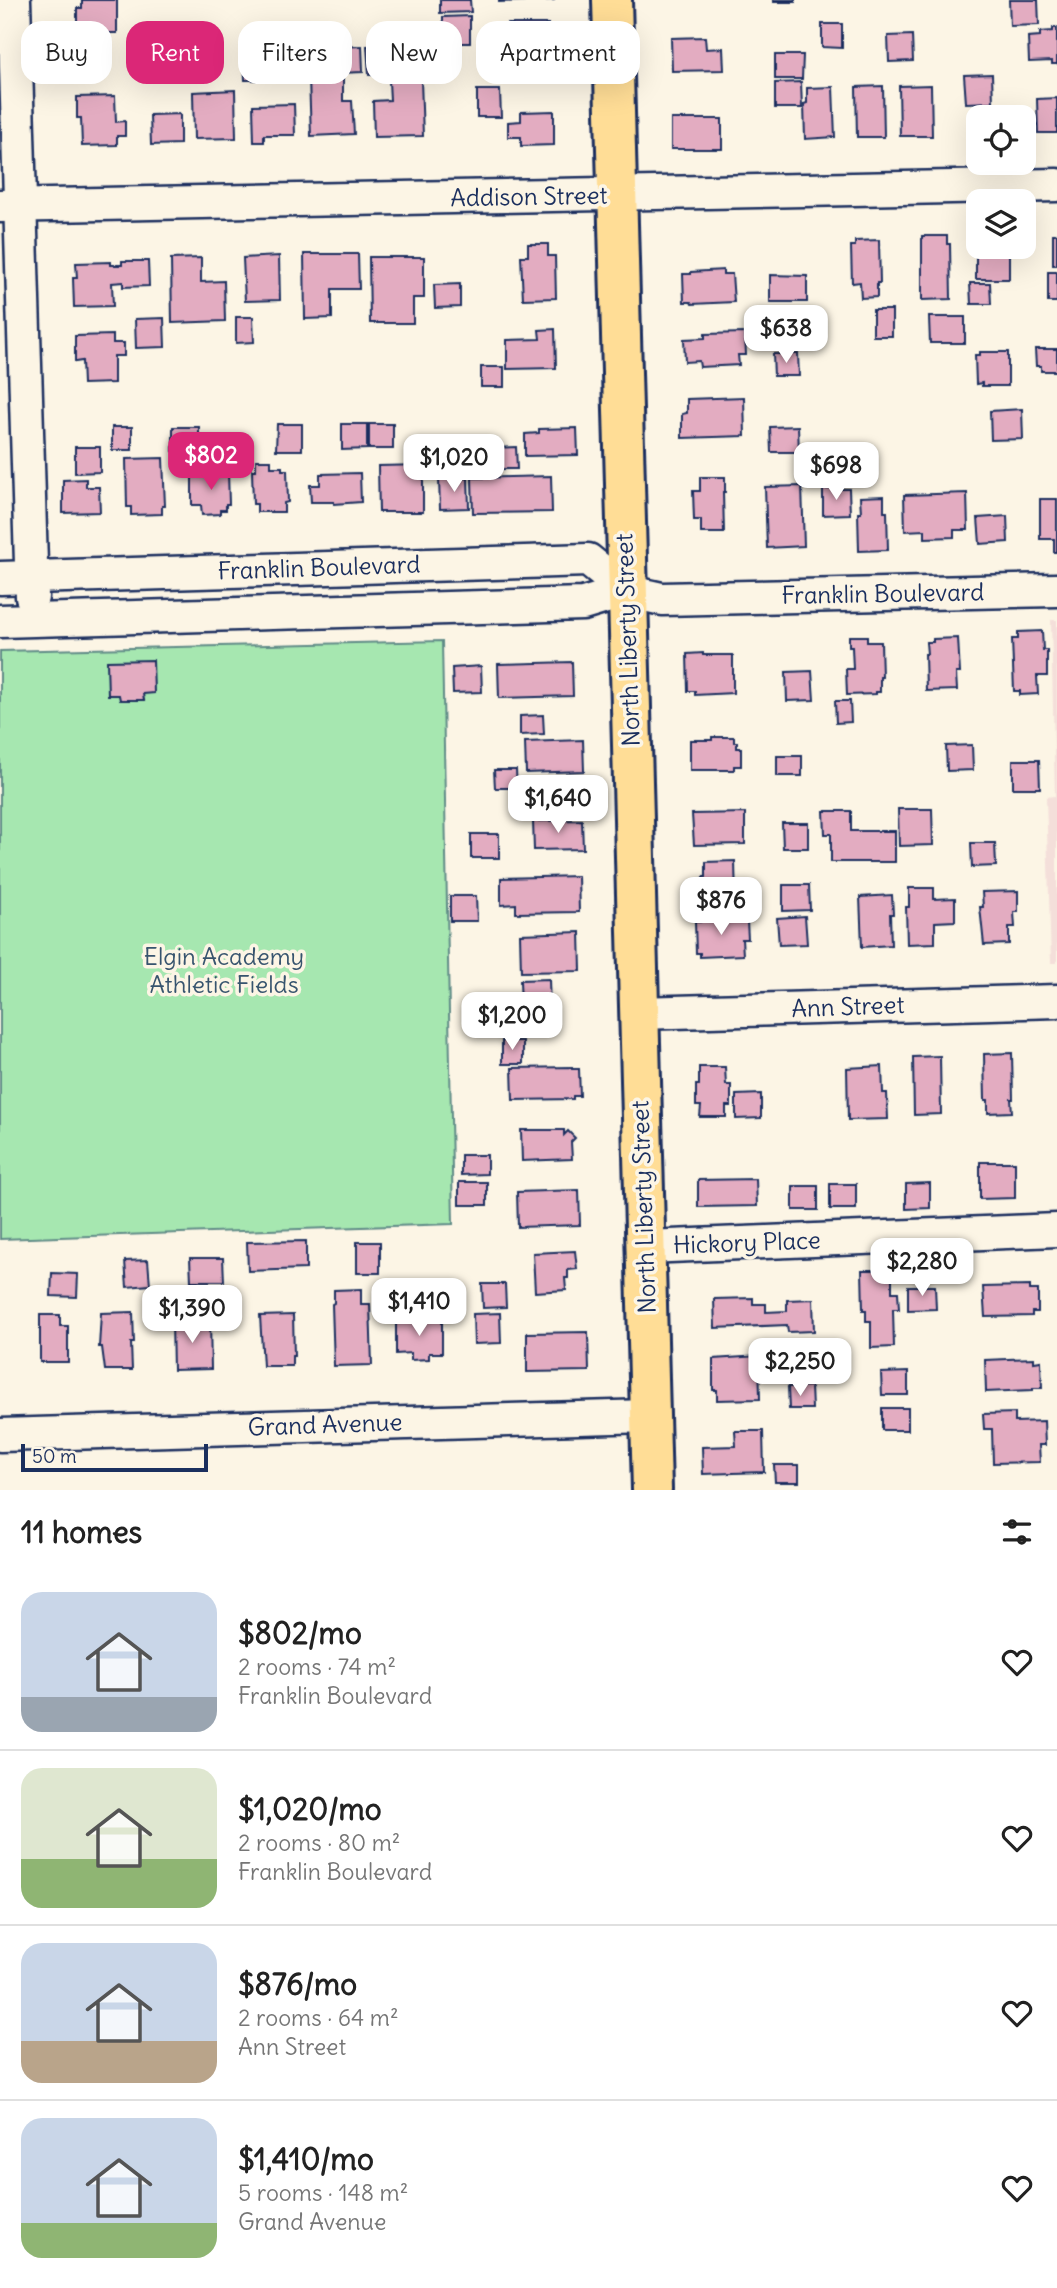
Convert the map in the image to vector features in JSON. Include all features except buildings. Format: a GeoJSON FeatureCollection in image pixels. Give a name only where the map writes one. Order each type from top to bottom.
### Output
{"type":"FeatureCollection","features":[{"type":"Feature","properties":{"kind":"main road","name":"North Liberty Street"},"geometry":{"type":"LineString","coordinates":[[612,0],[652,1490]]}},
{"type":"Feature","properties":{"kind":"street"},"geometry":{"type":"LineString","coordinates":[[14,0],[10,206],[33,620]]}},
{"type":"Feature","properties":{"kind":"street","name":"Addison Street"},"geometry":{"type":"LineString","coordinates":[[10,206],[1057,185]]}},
{"type":"Feature","properties":{"kind":"street","name":"Franklin Boulevard"},"geometry":{"type":"LineString","coordinates":[[0,578],[588,560],[626,591],[662,599],[1057,590]]}},
{"type":"Feature","properties":{"kind":"street","name":"Franklin Boulevard"},"geometry":{"type":"LineString","coordinates":[[0,621],[583,604],[626,591]]}},
{"type":"Feature","properties":{"kind":"street","name":"Ann Street"},"geometry":{"type":"LineString","coordinates":[[638,1013],[1057,1001]]}},
{"type":"Feature","properties":{"kind":"street","name":"Hickory Place"},"geometry":{"type":"LineString","coordinates":[[646,1247],[1057,1230]]}},
{"type":"Feature","properties":{"kind":"street","name":"Grand Avenue"},"geometry":{"type":"LineString","coordinates":[[0,1435],[649,1416]]}},
{"type":"Feature","properties":{"kind":"shaded area"},"geometry":{"type":"Polygon","coordinates":[[[1051,620],[1057,620],[1057,963],[1051,963],[1046,797],[1055,796],[1051,620]]]}},
{"type":"Feature","properties":{"kind":"green space","name":"Elgin Academy Athletic Fields"},"geometry":{"type":"Polygon","coordinates":[[[442,641],[453,1224],[0,1239],[0,651],[442,641]]]}}]}
